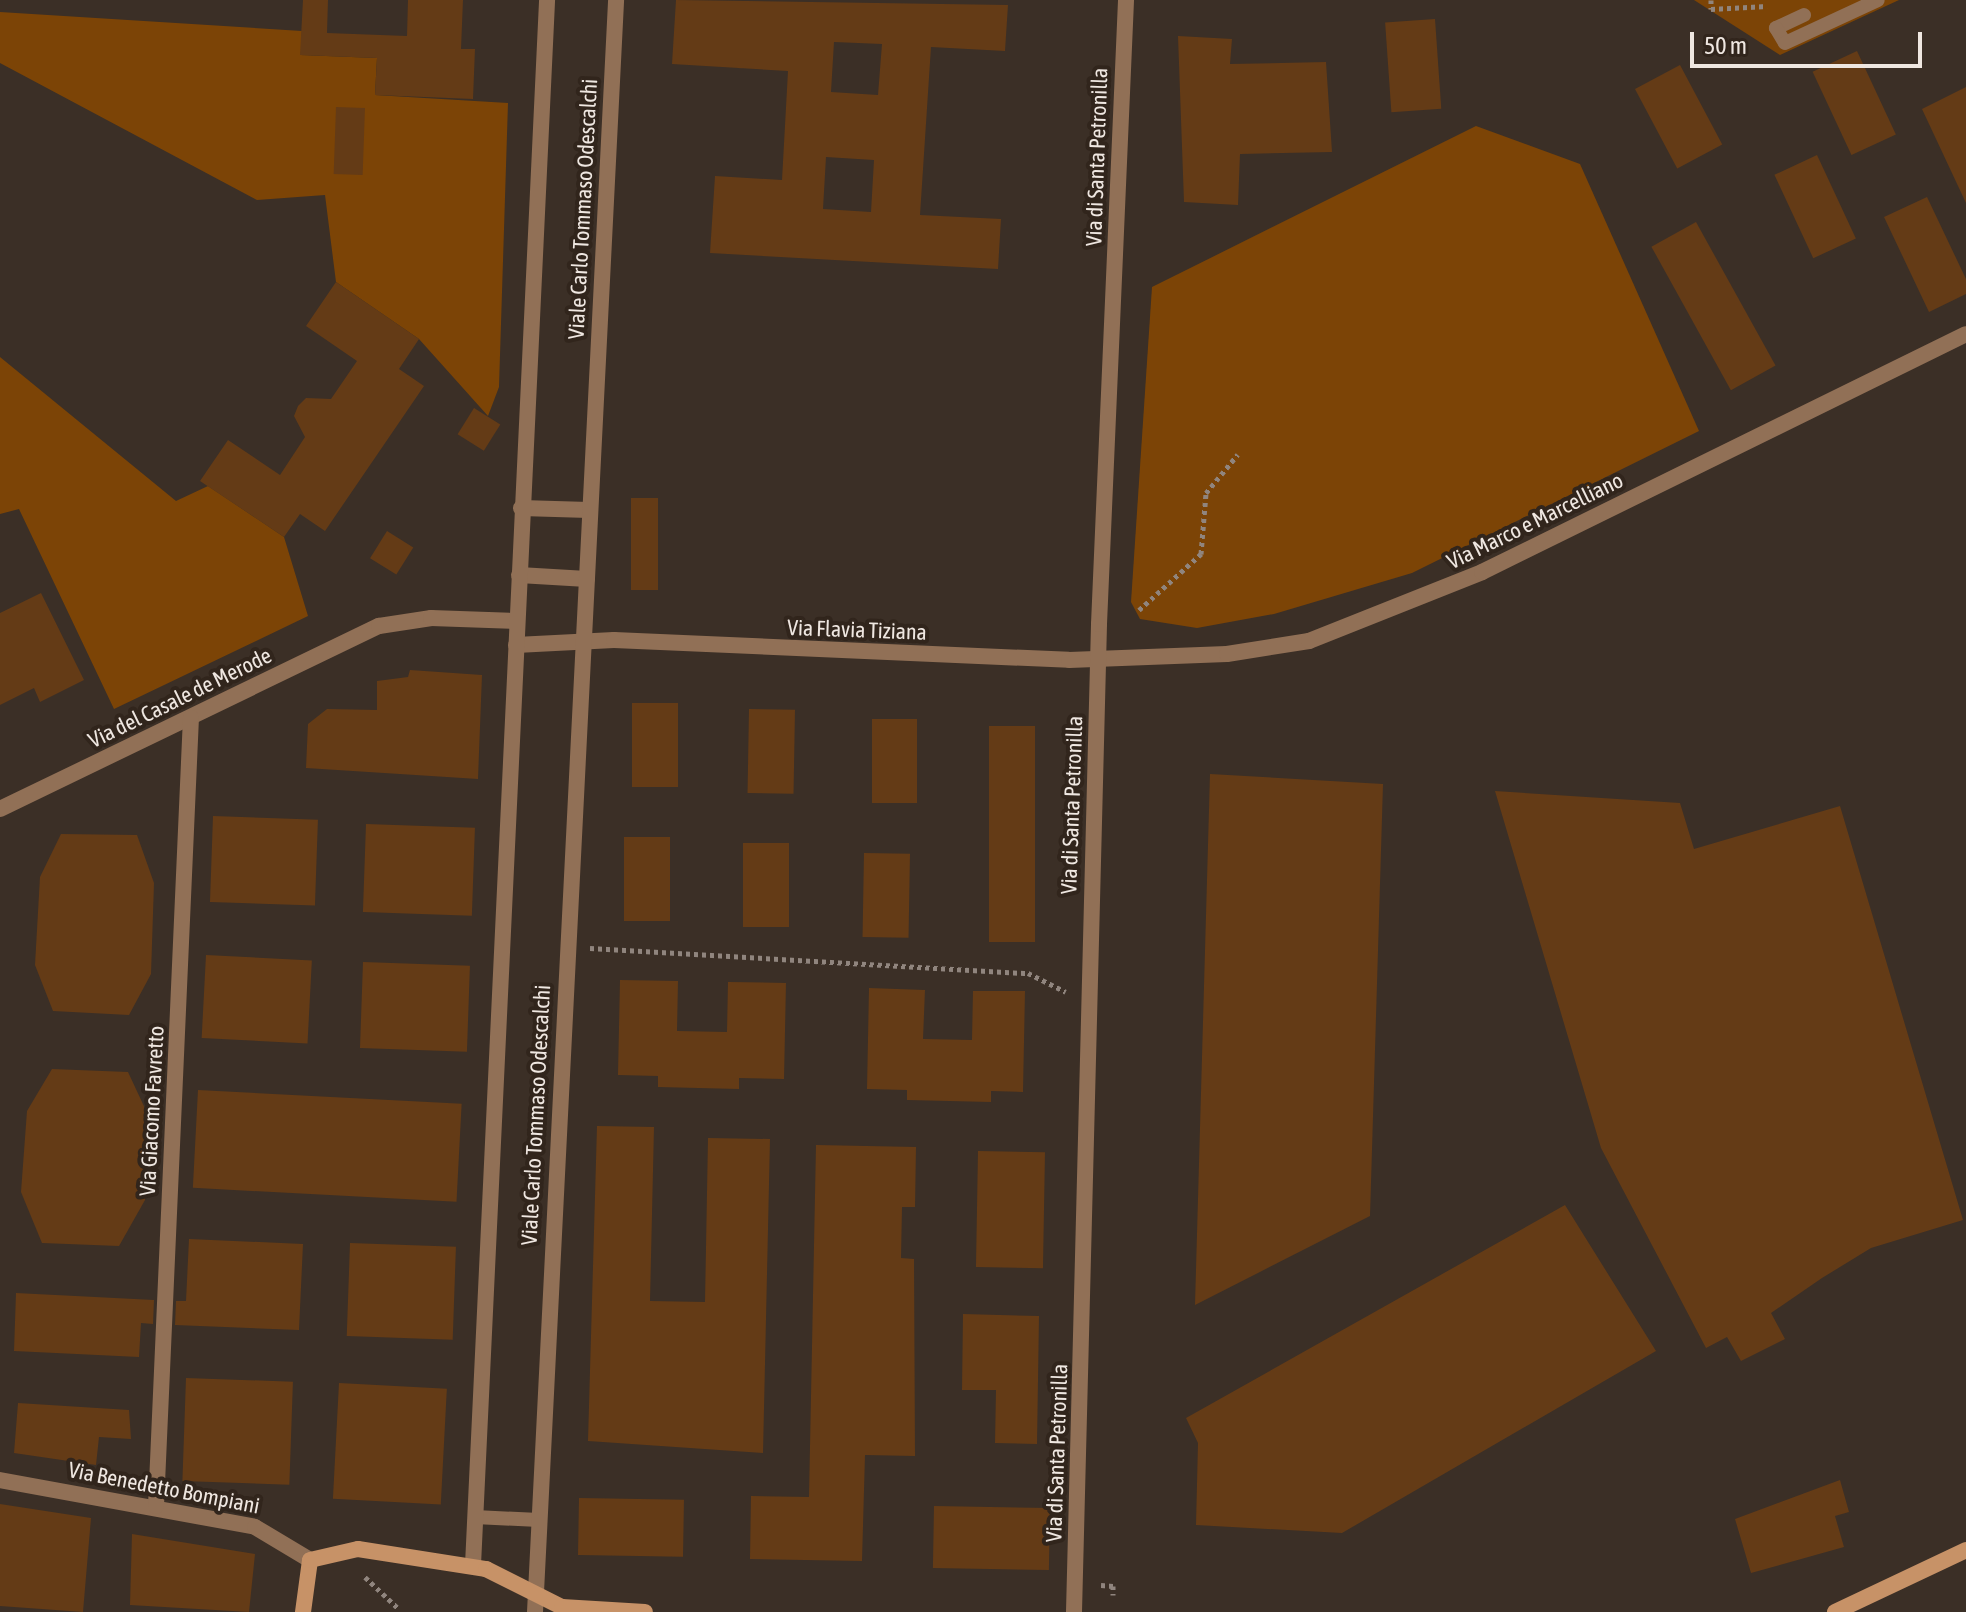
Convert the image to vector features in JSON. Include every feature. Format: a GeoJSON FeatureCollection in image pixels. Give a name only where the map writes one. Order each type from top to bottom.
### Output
{"type":"FeatureCollection","features":[{"type":"Feature","properties":{"kind":"main road"},"geometry":{"type":"LineString","coordinates":[[303,1612],[310,1560],[358,1549],[473,1565],[514,1577],[535,1593],[575,1610],[645,1612]]}},
{"type":"Feature","properties":{"kind":"main road"},"geometry":{"type":"LineString","coordinates":[[1835,1612],[1966,1550]]}},
{"type":"Feature","properties":{"kind":"street","name":"Viale Carlo Tommaso Odescalchi"},"geometry":{"type":"LineString","coordinates":[[473,1565],[547,0]]}},
{"type":"Feature","properties":{"kind":"street","name":"Viale Carlo Tommaso Odescalchi"},"geometry":{"type":"LineString","coordinates":[[535,1612],[565,946],[616,0]]}},
{"type":"Feature","properties":{"kind":"street","name":"Via di Santa Petronilla"},"geometry":{"type":"LineString","coordinates":[[1074,1612],[1098,659],[1126,0]]}},
{"type":"Feature","properties":{"kind":"street","name":"Via Marco e Marcelliano"},"geometry":{"type":"LineString","coordinates":[[1098,659],[1254,651],[1369,623],[1966,334]]}},
{"type":"Feature","properties":{"kind":"street"},"geometry":{"type":"LineString","coordinates":[[521,508],[589,510]]}},
{"type":"Feature","properties":{"kind":"street"},"geometry":{"type":"LineString","coordinates":[[519,575],[587,579]]}},
{"type":"Feature","properties":{"kind":"street","name":"Via del Casale de Merode"},"geometry":{"type":"LineString","coordinates":[[0,809],[379,626],[419,618],[516,621]]}},
{"type":"Feature","properties":{"kind":"street","name":"Via Flavia Tiziana"},"geometry":{"type":"LineString","coordinates":[[516,645],[567,647],[583,640],[614,640],[1098,659]]}},
{"type":"Feature","properties":{"kind":"street","name":"Via Giacomo Favretto"},"geometry":{"type":"LineString","coordinates":[[156,1506],[191,718]]}},
{"type":"Feature","properties":{"kind":"street","name":"Via Benedetto Bompiani"},"geometry":{"type":"LineString","coordinates":[[0,1480],[156,1506],[271,1532],[310,1560]]}},
{"type":"Feature","properties":{"kind":"lane"},"geometry":{"type":"LineString","coordinates":[[1804,15],[1776,28],[1785,43],[1878,0]]}},
{"type":"Feature","properties":{"kind":"lane"},"geometry":{"type":"LineString","coordinates":[[475,1517],[539,1520]]}},
{"type":"Feature","properties":{"kind":"path"},"geometry":{"type":"LineString","coordinates":[[1711,0],[1711,9],[1800,4],[1804,15]]}},
{"type":"Feature","properties":{"kind":"path"},"geometry":{"type":"LineString","coordinates":[[1723,0],[1724,8]]}},
{"type":"Feature","properties":{"kind":"path"},"geometry":{"type":"LineString","coordinates":[[1139,610],[1201,554],[1206,493],[1238,454]]}},
{"type":"Feature","properties":{"kind":"path"},"geometry":{"type":"LineString","coordinates":[[565,946],[1028,973],[1069,993]]}},
{"type":"Feature","properties":{"kind":"path"},"geometry":{"type":"LineString","coordinates":[[365,1577],[399,1609]]}},
{"type":"Feature","properties":{"kind":"path"},"geometry":{"type":"LineString","coordinates":[[1101,1585],[1113,1586],[1113,1595]]}},
{"type":"Feature","properties":{"kind":"shaded area"},"geometry":{"type":"Polygon","coordinates":[[[1694,0],[1899,0],[1780,55],[1694,0]]]}},
{"type":"Feature","properties":{"kind":"shaded area"},"geometry":{"type":"Polygon","coordinates":[[[0,12],[302,31],[301,55],[377,58],[375,95],[508,103],[499,387],[488,416],[419,339],[336,282],[325,195],[257,200],[0,63],[0,12]]]}},
{"type":"Feature","properties":{"kind":"shaded area"},"geometry":{"type":"Polygon","coordinates":[[[1476,126],[1580,164],[1699,431],[1412,573],[1274,614],[1197,628],[1140,619],[1131,602],[1152,287],[1476,126]]]}},
{"type":"Feature","properties":{"kind":"shaded area"},"geometry":{"type":"Polygon","coordinates":[[[0,357],[176,501],[208,486],[284,537],[308,616],[114,709],[19,509],[0,514],[0,357]]]}},
{"type":"Feature","properties":{"kind":"building"},"geometry":{"type":"Polygon","coordinates":[[[303,0],[328,0],[327,33],[407,36],[408,0],[463,0],[461,49],[475,49],[473,99],[375,95],[377,58],[300,55],[303,0]]]}},
{"type":"Feature","properties":{"kind":"building"},"geometry":{"type":"Polygon","coordinates":[[[676,0],[1008,5],[1005,51],[931,47],[920,215],[1001,219],[998,269],[710,253],[715,176],[782,180],[788,71],[672,64],[676,0]],[[834,42],[831,92],[878,95],[882,44],[834,42]],[[826,157],[823,209],[871,212],[874,160],[826,157]]]}},
{"type":"Feature","properties":{"kind":"building"},"geometry":{"type":"Polygon","coordinates":[[[1435,19],[1441,109],[1391,112],[1385,22],[1435,19]]]}},
{"type":"Feature","properties":{"kind":"building"},"geometry":{"type":"Polygon","coordinates":[[[1178,36],[1232,39],[1230,64],[1326,62],[1332,152],[1240,154],[1238,205],[1184,202],[1178,36]]]}},
{"type":"Feature","properties":{"kind":"building"},"geometry":{"type":"Polygon","coordinates":[[[1857,51],[1896,134],[1851,155],[1813,72],[1857,51]]]}},
{"type":"Feature","properties":{"kind":"building"},"geometry":{"type":"Polygon","coordinates":[[[1680,65],[1722,144],[1677,168],[1635,89],[1680,65]]]}},
{"type":"Feature","properties":{"kind":"building"},"geometry":{"type":"Polygon","coordinates":[[[1966,87],[1966,203],[1922,109],[1966,87]]]}},
{"type":"Feature","properties":{"kind":"building"},"geometry":{"type":"Polygon","coordinates":[[[336,107],[365,108],[363,175],[334,174],[336,107]]]}},
{"type":"Feature","properties":{"kind":"building"},"geometry":{"type":"Polygon","coordinates":[[[1817,155],[1856,238],[1813,258],[1774,175],[1817,155]]]}},
{"type":"Feature","properties":{"kind":"building"},"geometry":{"type":"Polygon","coordinates":[[[1927,197],[1966,279],[1966,294],[1929,312],[1884,217],[1927,197]]]}},
{"type":"Feature","properties":{"kind":"building"},"geometry":{"type":"Polygon","coordinates":[[[1696,222],[1776,365],[1731,390],[1651,247],[1696,222]]]}},
{"type":"Feature","properties":{"kind":"building"},"geometry":{"type":"Polygon","coordinates":[[[336,282],[419,339],[399,369],[424,386],[325,531],[300,514],[284,537],[200,481],[228,440],[280,475],[305,437],[294,416],[298,406],[306,398],[331,399],[357,361],[306,326],[336,282]]]}},
{"type":"Feature","properties":{"kind":"building"},"geometry":{"type":"Polygon","coordinates":[[[474,408],[500,424],[484,451],[458,434],[474,408]]]}},
{"type":"Feature","properties":{"kind":"building"},"geometry":{"type":"Polygon","coordinates":[[[631,498],[658,498],[658,590],[631,590],[631,498]]]}},
{"type":"Feature","properties":{"kind":"building"},"geometry":{"type":"Polygon","coordinates":[[[387,531],[413,547],[396,575],[370,558],[387,531]]]}},
{"type":"Feature","properties":{"kind":"building"},"geometry":{"type":"Polygon","coordinates":[[[41,593],[84,680],[40,702],[34,688],[0,705],[0,613],[41,593]]]}},
{"type":"Feature","properties":{"kind":"building"},"geometry":{"type":"Polygon","coordinates":[[[410,670],[482,675],[478,779],[306,768],[308,724],[327,709],[377,710],[377,681],[408,677],[410,670]]]}},
{"type":"Feature","properties":{"kind":"building"},"geometry":{"type":"Polygon","coordinates":[[[632,703],[678,703],[678,787],[632,787],[632,703]]]}},
{"type":"Feature","properties":{"kind":"building"},"geometry":{"type":"Polygon","coordinates":[[[749,709],[795,710],[794,794],[748,793],[749,709]]]}},
{"type":"Feature","properties":{"kind":"building"},"geometry":{"type":"Polygon","coordinates":[[[872,719],[917,719],[917,803],[872,803],[872,719]]]}},
{"type":"Feature","properties":{"kind":"building"},"geometry":{"type":"Polygon","coordinates":[[[989,726],[1035,726],[1035,942],[989,942],[989,726]]]}},
{"type":"Feature","properties":{"kind":"building"},"geometry":{"type":"Polygon","coordinates":[[[1210,774],[1383,784],[1370,1216],[1195,1305],[1210,774]]]}},
{"type":"Feature","properties":{"kind":"building"},"geometry":{"type":"Polygon","coordinates":[[[1495,791],[1680,803],[1694,849],[1840,806],[1963,1220],[1871,1248],[1822,1278],[1771,1313],[1785,1339],[1741,1361],[1727,1337],[1706,1348],[1601,1148],[1495,791]]]}},
{"type":"Feature","properties":{"kind":"building"},"geometry":{"type":"Polygon","coordinates":[[[213,816],[318,820],[315,906],[210,902],[213,816]]]}},
{"type":"Feature","properties":{"kind":"building"},"geometry":{"type":"Polygon","coordinates":[[[366,824],[475,828],[472,916],[363,912],[366,824]]]}},
{"type":"Feature","properties":{"kind":"building"},"geometry":{"type":"Polygon","coordinates":[[[61,834],[137,835],[154,883],[151,974],[129,1015],[53,1011],[35,965],[40,877],[61,834]]]}},
{"type":"Feature","properties":{"kind":"building"},"geometry":{"type":"Polygon","coordinates":[[[624,837],[670,837],[670,921],[624,921],[624,837]]]}},
{"type":"Feature","properties":{"kind":"building"},"geometry":{"type":"Polygon","coordinates":[[[743,843],[789,843],[789,927],[743,927],[743,843]]]}},
{"type":"Feature","properties":{"kind":"building"},"geometry":{"type":"Polygon","coordinates":[[[864,853],[910,854],[909,938],[863,937],[864,853]]]}},
{"type":"Feature","properties":{"kind":"building"},"geometry":{"type":"Polygon","coordinates":[[[206,955],[312,961],[308,1043],[202,1038],[206,955]]]}},
{"type":"Feature","properties":{"kind":"building"},"geometry":{"type":"Polygon","coordinates":[[[363,962],[470,966],[467,1052],[360,1048],[363,962]]]}},
{"type":"Feature","properties":{"kind":"building"},"geometry":{"type":"Polygon","coordinates":[[[620,980],[678,981],[677,1031],[727,1032],[728,982],[786,983],[784,1079],[739,1078],[739,1089],[658,1087],[658,1076],[618,1075],[620,980]]]}},
{"type":"Feature","properties":{"kind":"building"},"geometry":{"type":"Polygon","coordinates":[[[869,988],[925,990],[923,1039],[972,1040],[973,991],[1025,991],[1023,1092],[991,1091],[991,1102],[907,1100],[907,1090],[867,1089],[869,988]]]}},
{"type":"Feature","properties":{"kind":"building"},"geometry":{"type":"Polygon","coordinates":[[[52,1069],[128,1072],[149,1117],[145,1200],[119,1246],[42,1243],[21,1192],[27,1111],[52,1069]]]}},
{"type":"Feature","properties":{"kind":"building"},"geometry":{"type":"Polygon","coordinates":[[[198,1090],[462,1104],[457,1202],[193,1188],[198,1090]]]}},
{"type":"Feature","properties":{"kind":"building"},"geometry":{"type":"Polygon","coordinates":[[[597,1126],[654,1127],[650,1301],[705,1302],[708,1138],[770,1139],[763,1453],[588,1441],[597,1126]]]}},
{"type":"Feature","properties":{"kind":"building"},"geometry":{"type":"Polygon","coordinates":[[[816,1145],[916,1147],[915,1207],[902,1207],[901,1258],[914,1259],[915,1456],[865,1455],[862,1561],[750,1559],[751,1496],[809,1497],[816,1145]]]}},
{"type":"Feature","properties":{"kind":"building"},"geometry":{"type":"Polygon","coordinates":[[[978,1151],[1045,1152],[1043,1268],[976,1267],[978,1151]]]}},
{"type":"Feature","properties":{"kind":"building"},"geometry":{"type":"Polygon","coordinates":[[[1565,1205],[1656,1351],[1342,1533],[1196,1525],[1198,1443],[1186,1418],[1565,1205]]]}},
{"type":"Feature","properties":{"kind":"building"},"geometry":{"type":"Polygon","coordinates":[[[189,1239],[303,1244],[299,1330],[175,1325],[176,1301],[186,1301],[189,1239]]]}},
{"type":"Feature","properties":{"kind":"building"},"geometry":{"type":"Polygon","coordinates":[[[350,1243],[456,1247],[453,1340],[347,1336],[350,1243]]]}},
{"type":"Feature","properties":{"kind":"building"},"geometry":{"type":"Polygon","coordinates":[[[16,1293],[154,1300],[153,1324],[141,1323],[139,1357],[14,1351],[16,1293]]]}},
{"type":"Feature","properties":{"kind":"building"},"geometry":{"type":"Polygon","coordinates":[[[963,1314],[1039,1316],[1037,1444],[995,1443],[996,1390],[962,1390],[963,1314]]]}},
{"type":"Feature","properties":{"kind":"building"},"geometry":{"type":"Polygon","coordinates":[[[186,1378],[293,1382],[289,1485],[182,1481],[186,1378]]]}},
{"type":"Feature","properties":{"kind":"building"},"geometry":{"type":"Polygon","coordinates":[[[339,1383],[447,1389],[441,1504],[333,1499],[339,1383]]]}},
{"type":"Feature","properties":{"kind":"building"},"geometry":{"type":"Polygon","coordinates":[[[18,1403],[129,1410],[131,1439],[99,1437],[96,1465],[14,1453],[18,1403]]]}},
{"type":"Feature","properties":{"kind":"building"},"geometry":{"type":"Polygon","coordinates":[[[1840,1480],[1849,1512],[1835,1516],[1844,1547],[1751,1573],[1735,1519],[1840,1480]]]}},
{"type":"Feature","properties":{"kind":"building"},"geometry":{"type":"Polygon","coordinates":[[[579,1498],[684,1500],[683,1557],[578,1555],[579,1498]]]}},
{"type":"Feature","properties":{"kind":"building"},"geometry":{"type":"Polygon","coordinates":[[[0,1504],[91,1518],[83,1612],[0,1606],[0,1504]]]}},
{"type":"Feature","properties":{"kind":"building"},"geometry":{"type":"Polygon","coordinates":[[[934,1506],[1050,1508],[1049,1570],[933,1568],[934,1506]]]}},
{"type":"Feature","properties":{"kind":"building"},"geometry":{"type":"Polygon","coordinates":[[[132,1534],[255,1554],[249,1612],[130,1605],[132,1534]]]}}]}
